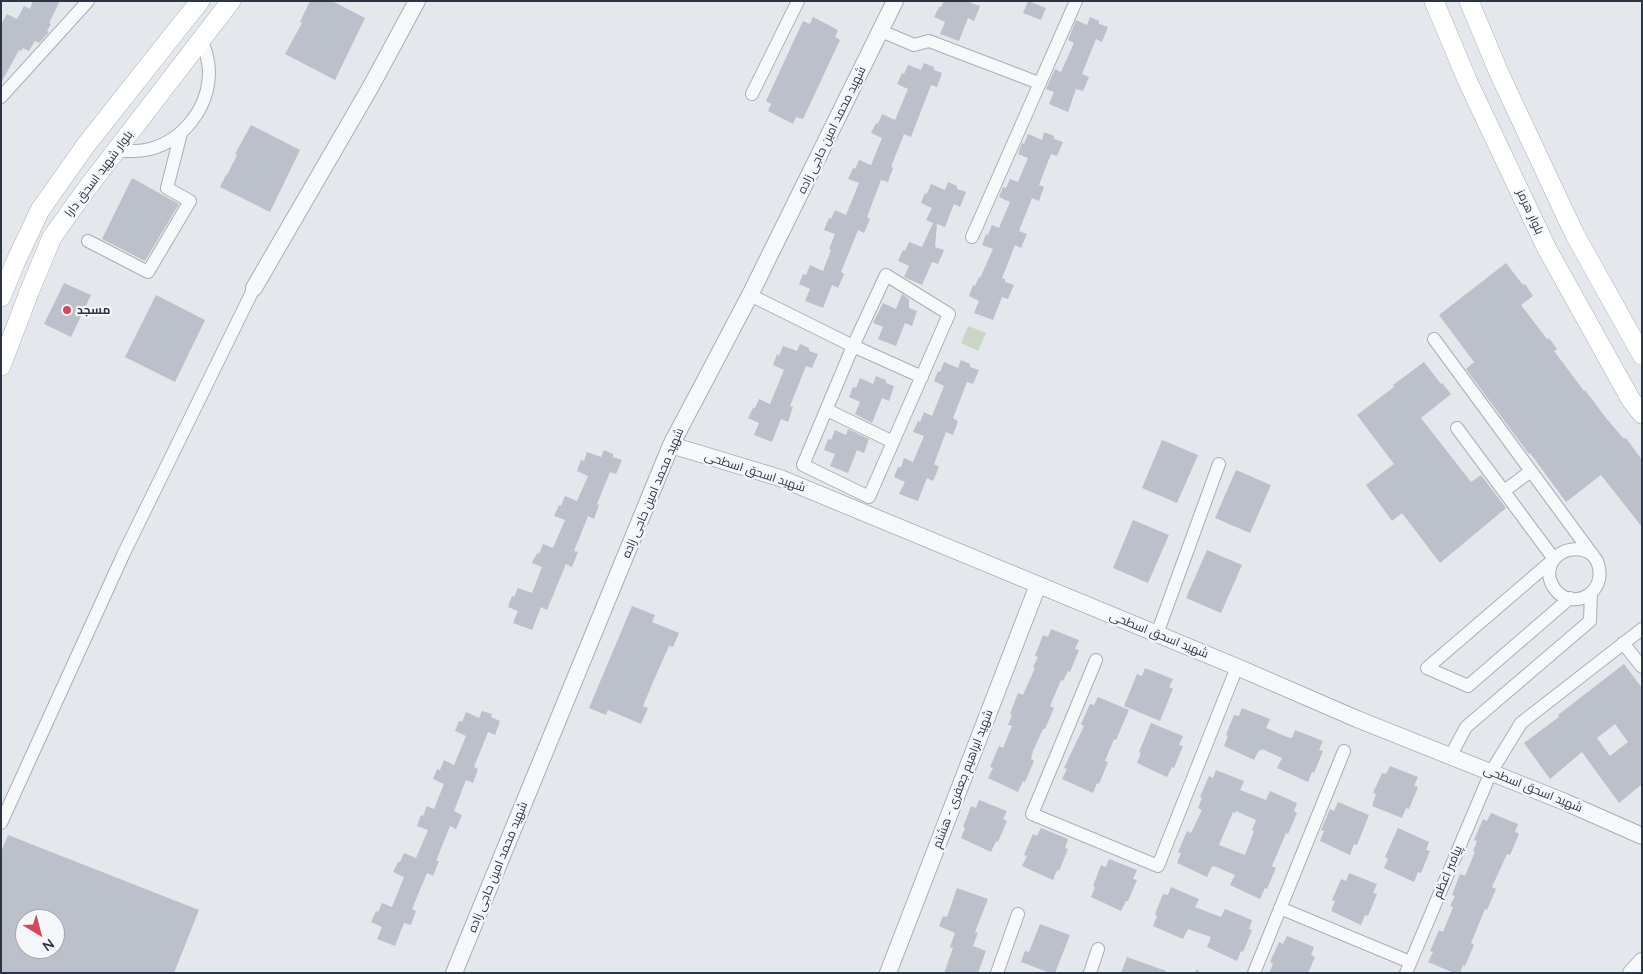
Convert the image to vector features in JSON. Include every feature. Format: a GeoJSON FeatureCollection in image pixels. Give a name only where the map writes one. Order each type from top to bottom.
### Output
{"type":"FeatureCollection","features":[{"type":"Feature","properties":{"kind":"main road","name":"بلوار شهید اسحق دارا"},"geometry":{"type":"LineString","coordinates":[[1,297],[6,269],[40,210],[86,145],[200,1]]}},
{"type":"Feature","properties":{"kind":"main road","name":"بلوار شهید اسحق دارا"},"geometry":{"type":"LineString","coordinates":[[1,366],[52,237],[201,38],[231,1]]}},
{"type":"Feature","properties":{"kind":"main road","name":"بلوار هرمز"},"geometry":{"type":"LineString","coordinates":[[1434,1],[1468,82],[1546,248],[1631,400],[1642,414]]}},
{"type":"Feature","properties":{"kind":"main road"},"geometry":{"type":"LineString","coordinates":[[1469,1],[1499,73],[1574,235],[1642,355]]}},
{"type":"Feature","properties":{"kind":"main road"},"geometry":{"type":"LineString","coordinates":[[126,93],[148,108]]}},
{"type":"Feature","properties":{"kind":"street"},"geometry":{"type":"LineString","coordinates":[[1,98],[88,1]]}},
{"type":"Feature","properties":{"kind":"street"},"geometry":{"type":"LineString","coordinates":[[1,823],[124,553],[254,288],[370,88],[417,1]]}},
{"type":"Feature","properties":{"kind":"street"},"geometry":{"type":"LineString","coordinates":[[752,94],[798,1]]}},
{"type":"Feature","properties":{"kind":"street","name":"شهید محمد امین حاجی زاده"},"geometry":{"type":"LineString","coordinates":[[454,973],[671,445],[750,295],[896,1]]}},
{"type":"Feature","properties":{"kind":"street"},"geometry":{"type":"LineString","coordinates":[[972,237],[1076,1]]}},
{"type":"Feature","properties":{"kind":"street"},"geometry":{"type":"LineString","coordinates":[[881,31],[914,45],[929,41],[1039,83]]}},
{"type":"Feature","properties":{"kind":"street"},"geometry":{"type":"LineString","coordinates":[[116,151],[150,149],[181,133],[192,120],[202,105],[207,89],[209,72],[207,55],[201,38]]}},
{"type":"Feature","properties":{"kind":"street"},"geometry":{"type":"LineString","coordinates":[[88,241],[148,272],[190,201],[167,188],[181,133]]}},
{"type":"Feature","properties":{"kind":"street"},"geometry":{"type":"LineString","coordinates":[[886,275],[950,314],[922,377],[869,497],[803,465],[853,346],[886,275]]}},
{"type":"Feature","properties":{"kind":"street"},"geometry":{"type":"LineString","coordinates":[[750,295],[853,346],[922,377]]}},
{"type":"Feature","properties":{"kind":"street"},"geometry":{"type":"LineString","coordinates":[[1434,339],[1597,561],[1601,575],[1596,588],[1591,593],[1578,599],[1570,598],[1558,592],[1551,580],[1551,566],[1554,559]]}},
{"type":"Feature","properties":{"kind":"street"},"geometry":{"type":"LineString","coordinates":[[827,410],[893,442]]}},
{"type":"Feature","properties":{"kind":"street"},"geometry":{"type":"LineString","coordinates":[[1457,428],[1554,559]]}},
{"type":"Feature","properties":{"kind":"street","name":"شهید اسحق اسطحی"},"geometry":{"type":"LineString","coordinates":[[671,445],[780,478],[1356,718],[1565,802],[1642,836]]}},
{"type":"Feature","properties":{"kind":"street"},"geometry":{"type":"LineString","coordinates":[[1157,634],[1220,464]]}},
{"type":"Feature","properties":{"kind":"street"},"geometry":{"type":"LineString","coordinates":[[1504,491],[1531,471]]}},
{"type":"Feature","properties":{"kind":"street"},"geometry":{"type":"LineString","coordinates":[[1570,598],[1468,686],[1427,668],[1565,550],[1573,548],[1587,551],[1593,555]]}},
{"type":"Feature","properties":{"kind":"street","name":"شهید ابراهیم جعفری - هشتم"},"geometry":{"type":"LineString","coordinates":[[888,973],[1038,585]]}},
{"type":"Feature","properties":{"kind":"street"},"geometry":{"type":"LineString","coordinates":[[1451,755],[1466,727],[1590,622],[1591,593]]}},
{"type":"Feature","properties":{"kind":"street","name":"پیامبر اعظم"},"geometry":{"type":"LineString","coordinates":[[1408,968],[1491,772],[1521,723],[1642,629]]}},
{"type":"Feature","properties":{"kind":"street"},"geometry":{"type":"LineString","coordinates":[[1623,643],[1642,667]]}},
{"type":"Feature","properties":{"kind":"street"},"geometry":{"type":"LineString","coordinates":[[1096,660],[1032,814],[1158,866],[1237,668]]}},
{"type":"Feature","properties":{"kind":"street"},"geometry":{"type":"LineString","coordinates":[[1254,973],[1344,751]]}},
{"type":"Feature","properties":{"kind":"street"},"geometry":{"type":"LineString","coordinates":[[1280,908],[1408,968]]}},
{"type":"Feature","properties":{"kind":"street"},"geometry":{"type":"LineString","coordinates":[[997,973],[1018,914]]}},
{"type":"Feature","properties":{"kind":"street"},"geometry":{"type":"LineString","coordinates":[[1090,973],[1098,948]]}},
{"type":"Feature","properties":{"kind":"street"},"geometry":{"type":"LineString","coordinates":[[1631,973],[1642,961]]}},
{"type":"Feature","properties":{"kind":"path"},"geometry":{"type":"LineString","coordinates":[[1196,973],[1197,971],[1201,973]]}},
{"type":"Feature","properties":{"kind":"green space"},"geometry":{"type":"Polygon","coordinates":[[[968,326],[986,333],[978,351],[961,343],[968,326]]]}},
{"type":"Feature","properties":{"kind":"building"},"geometry":{"type":"Polygon","coordinates":[[[33,1],[60,1],[49,23],[51,24],[47,31],[49,32],[39,43],[35,41],[29,51],[23,48],[21,51],[19,50],[1,83],[1,24],[7,14],[17,19],[24,6],[30,9],[33,1]]]}},
{"type":"Feature","properties":{"kind":"building"},"geometry":{"type":"Polygon","coordinates":[[[310,1],[332,1],[365,18],[335,80],[285,54],[302,23],[300,22],[310,1]]]}},
{"type":"Feature","properties":{"kind":"building"},"geometry":{"type":"Polygon","coordinates":[[[944,1],[971,1],[971,3],[980,6],[974,21],[968,18],[959,41],[940,34],[945,22],[934,17],[944,1]]]}},
{"type":"Feature","properties":{"kind":"building"},"geometry":{"type":"Polygon","coordinates":[[[1028,1],[1046,8],[1041,20],[1023,13],[1028,1]]]}},
{"type":"Feature","properties":{"kind":"building"},"geometry":{"type":"Polygon","coordinates":[[[813,17],[838,30],[835,37],[840,40],[803,119],[796,117],[793,124],[768,111],[771,104],[766,101],[803,21],[810,24],[813,17]]]}},
{"type":"Feature","properties":{"kind":"building"},"geometry":{"type":"Polygon","coordinates":[[[1090,17],[1099,21],[1099,24],[1108,27],[1102,42],[1096,39],[1082,74],[1089,77],[1083,91],[1076,89],[1068,112],[1049,104],[1054,92],[1046,89],[1055,69],[1061,72],[1074,43],[1068,40],[1076,20],[1087,25],[1090,17]]]}},
{"type":"Feature","properties":{"kind":"building"},"geometry":{"type":"Polygon","coordinates":[[[924,63],[942,73],[937,87],[931,85],[911,137],[904,134],[891,167],[893,168],[888,182],[881,180],[867,217],[870,219],[864,233],[858,230],[841,272],[844,274],[838,288],[832,285],[823,308],[805,301],[810,289],[799,284],[803,274],[806,275],[810,265],[823,271],[835,234],[824,230],[835,210],[846,215],[859,183],[848,179],[853,168],[855,169],[859,160],[871,165],[882,138],[871,133],[876,123],[878,124],[882,114],[895,120],[908,89],[897,84],[902,73],[904,74],[908,65],[921,70],[924,63]]]}},
{"type":"Feature","properties":{"kind":"building"},"geometry":{"type":"Polygon","coordinates":[[[251,125],[300,150],[270,212],[220,187],[251,125]]]}},
{"type":"Feature","properties":{"kind":"building"},"geometry":{"type":"Polygon","coordinates":[[[1044,132],[1054,136],[1054,139],[1063,142],[1057,156],[1051,154],[1039,185],[1044,187],[1039,201],[1032,198],[1019,231],[1027,234],[1021,248],[1015,245],[1002,278],[1005,279],[1005,282],[1014,285],[1008,299],[1002,297],[993,320],[974,313],[979,301],[969,296],[973,285],[975,286],[980,278],[993,249],[982,245],[992,225],[999,228],[1010,202],[999,197],[1003,187],[1006,188],[1010,179],[1018,182],[1028,158],[1018,154],[1022,143],[1024,144],[1028,134],[1042,140],[1044,132]]]}},
{"type":"Feature","properties":{"kind":"building"},"geometry":{"type":"Polygon","coordinates":[[[132,178],[179,204],[145,261],[102,239],[132,178]]]}},
{"type":"Feature","properties":{"kind":"building"},"geometry":{"type":"Polygon","coordinates":[[[948,182],[957,186],[957,189],[966,192],[960,207],[954,204],[945,227],[937,224],[935,247],[944,250],[938,264],[932,262],[922,285],[904,277],[909,266],[898,261],[909,242],[922,247],[933,223],[926,220],[932,208],[921,203],[925,193],[927,194],[931,184],[945,190],[948,182]]]}},
{"type":"Feature","properties":{"kind":"building"},"geometry":{"type":"Polygon","coordinates":[[[1506,263],[1533,296],[1521,305],[1547,339],[1549,338],[1557,349],[1554,351],[1584,391],[1624,439],[1626,438],[1642,460],[1642,527],[1601,475],[1566,502],[1466,369],[1474,362],[1439,315],[1506,263]]]}},
{"type":"Feature","properties":{"kind":"building","name":"مسجد"},"geometry":{"type":"Polygon","coordinates":[[[64,283],[91,295],[71,337],[44,324],[64,283]]]}},
{"type":"Feature","properties":{"kind":"building"},"geometry":{"type":"Polygon","coordinates":[[[902,294],[909,299],[909,308],[917,311],[912,326],[905,323],[896,346],[878,339],[883,327],[873,323],[883,303],[896,309],[902,294]]]}},
{"type":"Feature","properties":{"kind":"building"},"geometry":{"type":"Polygon","coordinates":[[[156,295],[205,320],[175,382],[125,357],[156,295]]]}},
{"type":"Feature","properties":{"kind":"building"},"geometry":{"type":"Polygon","coordinates":[[[800,344],[809,348],[809,351],[818,354],[812,368],[806,366],[790,406],[793,407],[788,422],[781,419],[772,442],[754,435],[759,423],[748,418],[759,399],[770,404],[784,370],[773,365],[777,354],[779,356],[783,346],[797,351],[800,344]]]}},
{"type":"Feature","properties":{"kind":"building"},"geometry":{"type":"Polygon","coordinates":[[[961,360],[970,364],[970,367],[979,370],[973,384],[967,382],[953,418],[958,421],[953,435],[946,432],[934,464],[939,467],[933,481],[927,478],[918,501],[899,494],[905,482],[894,477],[898,467],[901,467],[904,458],[913,462],[924,436],[913,432],[924,412],[932,416],[944,386],[934,381],[938,371],[940,372],[944,362],[958,368],[961,360]]]}},
{"type":"Feature","properties":{"kind":"building"},"geometry":{"type":"Polygon","coordinates":[[[1424,362],[1451,394],[1421,418],[1471,482],[1481,475],[1506,508],[1440,563],[1402,513],[1392,521],[1366,485],[1394,464],[1357,415],[1424,362]]]}},
{"type":"Feature","properties":{"kind":"building"},"geometry":{"type":"Polygon","coordinates":[[[876,376],[894,386],[889,401],[882,398],[872,423],[855,414],[860,402],[849,397],[853,387],[856,388],[860,378],[873,384],[876,376]]]}},
{"type":"Feature","properties":{"kind":"building"},"geometry":{"type":"Polygon","coordinates":[[[848,429],[869,439],[864,453],[857,450],[848,473],[830,466],[835,454],[824,450],[828,439],[831,440],[835,430],[846,435],[848,429]]]}},
{"type":"Feature","properties":{"kind":"building"},"geometry":{"type":"Polygon","coordinates":[[[1162,440],[1198,455],[1177,503],[1142,488],[1162,440]]]}},
{"type":"Feature","properties":{"kind":"building"},"geometry":{"type":"Polygon","coordinates":[[[604,450],[613,454],[613,457],[622,460],[616,474],[610,472],[597,504],[599,505],[594,519],[588,516],[574,551],[578,552],[572,567],[566,564],[547,610],[541,607],[532,630],[513,623],[518,611],[508,607],[512,596],[514,597],[518,588],[532,593],[542,567],[532,563],[537,553],[539,554],[543,544],[553,548],[565,520],[554,516],[559,505],[561,506],[565,496],[577,501],[588,476],[577,471],[581,460],[584,461],[587,452],[601,457],[604,450]]]}},
{"type":"Feature","properties":{"kind":"building"},"geometry":{"type":"Polygon","coordinates":[[[1236,470],[1271,485],[1250,533],[1215,518],[1236,470]]]}},
{"type":"Feature","properties":{"kind":"building"},"geometry":{"type":"Polygon","coordinates":[[[1133,520],[1169,535],[1148,583],[1113,568],[1133,520]]]}},
{"type":"Feature","properties":{"kind":"building"},"geometry":{"type":"Polygon","coordinates":[[[1207,550],[1242,565],[1221,613],[1186,598],[1207,550]]]}},
{"type":"Feature","properties":{"kind":"building"},"geometry":{"type":"Polygon","coordinates":[[[632,606],[655,615],[652,622],[679,633],[673,647],[669,646],[653,682],[643,706],[648,708],[641,724],[608,710],[606,715],[589,708],[632,606]]]}},
{"type":"Feature","properties":{"kind":"building"},"geometry":{"type":"Polygon","coordinates":[[[1051,629],[1079,640],[1075,649],[1079,650],[1070,672],[1068,671],[1063,681],[1061,680],[1050,706],[1054,708],[1033,751],[1031,759],[1034,761],[1025,782],[1023,781],[1018,792],[988,778],[993,768],[990,767],[999,746],[1003,748],[1012,726],[1008,725],[1012,715],[1010,714],[1018,693],[1023,695],[1035,668],[1033,667],[1038,657],[1035,656],[1043,635],[1048,637],[1051,629]]]}},
{"type":"Feature","properties":{"kind":"building"},"geometry":{"type":"Polygon","coordinates":[[[1624,664],[1642,688],[1642,784],[1619,803],[1582,752],[1550,779],[1524,743],[1559,717],[1558,715],[1624,664]],[[1615,724],[1597,738],[1610,756],[1628,742],[1615,724]]]}},
{"type":"Feature","properties":{"kind":"building"},"geometry":{"type":"Polygon","coordinates":[[[1145,668],[1173,679],[1169,687],[1173,689],[1160,721],[1124,706],[1137,674],[1142,676],[1145,668]]]}},
{"type":"Feature","properties":{"kind":"building"},"geometry":{"type":"Polygon","coordinates":[[[1098,697],[1129,710],[1116,740],[1114,739],[1105,761],[1108,762],[1093,793],[1062,779],[1067,769],[1064,768],[1084,726],[1081,724],[1090,704],[1094,705],[1098,697]]]}},
{"type":"Feature","properties":{"kind":"building"},"geometry":{"type":"Polygon","coordinates":[[[1242,708],[1270,719],[1266,728],[1287,737],[1292,738],[1295,730],[1323,741],[1319,750],[1323,751],[1308,782],[1277,768],[1282,758],[1262,749],[1261,751],[1259,750],[1254,760],[1224,746],[1234,715],[1239,716],[1242,708]]]}},
{"type":"Feature","properties":{"kind":"building"},"geometry":{"type":"Polygon","coordinates":[[[482,711],[492,714],[491,717],[500,721],[495,735],[488,732],[474,767],[478,769],[473,783],[466,780],[454,811],[462,815],[456,829],[450,826],[436,861],[439,861],[433,876],[427,873],[412,909],[416,911],[411,925],[404,923],[395,946],[377,939],[382,927],[371,922],[382,903],[392,907],[404,877],[393,872],[404,853],[416,858],[428,830],[417,826],[427,806],[434,809],[444,784],[433,779],[437,769],[440,770],[444,760],[454,765],[466,736],[455,731],[459,721],[462,722],[466,712],[479,718],[482,711]]]}},
{"type":"Feature","properties":{"kind":"building"},"geometry":{"type":"Polygon","coordinates":[[[1151,723],[1183,736],[1179,745],[1183,746],[1174,768],[1172,767],[1167,777],[1137,763],[1141,753],[1139,752],[1151,723]]]}},
{"type":"Feature","properties":{"kind":"building"},"geometry":{"type":"Polygon","coordinates":[[[1390,766],[1418,777],[1414,786],[1418,787],[1409,809],[1406,808],[1402,818],[1372,806],[1376,794],[1373,793],[1382,773],[1386,774],[1390,766]]]}},
{"type":"Feature","properties":{"kind":"building"},"geometry":{"type":"Polygon","coordinates":[[[1216,770],[1244,781],[1240,790],[1266,800],[1270,791],[1297,803],[1294,811],[1297,813],[1272,866],[1276,868],[1267,889],[1265,888],[1260,899],[1230,885],[1235,875],[1212,866],[1207,877],[1177,863],[1181,853],[1178,852],[1187,831],[1191,833],[1202,810],[1198,808],[1202,798],[1200,797],[1209,776],[1213,778],[1216,770]],[[1236,811],[1235,813],[1233,812],[1219,845],[1245,855],[1256,820],[1236,811]]]}},
{"type":"Feature","properties":{"kind":"building"},"geometry":{"type":"Polygon","coordinates":[[[979,800],[1007,811],[1003,819],[1007,821],[998,842],[996,841],[991,852],[961,838],[971,806],[976,808],[979,800]]]}},
{"type":"Feature","properties":{"kind":"building"},"geometry":{"type":"Polygon","coordinates":[[[1338,802],[1369,815],[1357,845],[1354,844],[1350,855],[1320,841],[1324,831],[1321,830],[1330,809],[1334,811],[1338,802]]]}},
{"type":"Feature","properties":{"kind":"building"},"geometry":{"type":"Polygon","coordinates":[[[1491,813],[1518,824],[1515,832],[1519,834],[1510,855],[1507,854],[1492,887],[1496,889],[1487,910],[1485,909],[1471,943],[1474,945],[1465,966],[1463,965],[1460,973],[1454,973],[1428,962],[1433,952],[1430,951],[1439,930],[1443,932],[1453,907],[1450,906],[1455,896],[1452,895],[1460,874],[1465,876],[1475,852],[1473,851],[1477,841],[1474,840],[1483,819],[1487,821],[1491,813]]]}},
{"type":"Feature","properties":{"kind":"building"},"geometry":{"type":"Polygon","coordinates":[[[1041,828],[1068,839],[1065,848],[1068,849],[1053,880],[1022,866],[1027,856],[1024,855],[1033,834],[1037,836],[1041,828]]]}},
{"type":"Feature","properties":{"kind":"building"},"geometry":{"type":"Polygon","coordinates":[[[1398,828],[1429,842],[1426,850],[1430,851],[1421,873],[1418,872],[1414,882],[1384,868],[1388,859],[1385,857],[1398,828]]]}},
{"type":"Feature","properties":{"kind":"building"},"geometry":{"type":"Polygon","coordinates":[[[8,835],[199,910],[174,973],[1,973],[1,852],[8,835]]]}},
{"type":"Feature","properties":{"kind":"building"},"geometry":{"type":"Polygon","coordinates":[[[1109,859],[1137,870],[1133,879],[1137,880],[1128,901],[1126,901],[1121,911],[1091,897],[1101,865],[1106,867],[1109,859]]]}},
{"type":"Feature","properties":{"kind":"building"},"geometry":{"type":"Polygon","coordinates":[[[1349,873],[1377,884],[1373,893],[1377,894],[1368,916],[1365,915],[1361,925],[1331,911],[1335,901],[1332,900],[1341,879],[1346,881],[1349,873]]]}},
{"type":"Feature","properties":{"kind":"building"},"geometry":{"type":"Polygon","coordinates":[[[1171,887],[1199,899],[1195,907],[1221,917],[1225,909],[1252,920],[1249,929],[1252,930],[1237,961],[1207,947],[1211,937],[1188,929],[1183,939],[1153,926],[1157,916],[1155,914],[1163,894],[1168,895],[1171,887]]]}},
{"type":"Feature","properties":{"kind":"building"},"geometry":{"type":"Polygon","coordinates":[[[957,888],[988,899],[975,932],[978,933],[973,946],[986,951],[978,973],[944,973],[953,948],[950,947],[955,933],[939,926],[943,916],[947,917],[957,888]]]}},
{"type":"Feature","properties":{"kind":"building"},"geometry":{"type":"Polygon","coordinates":[[[1040,924],[1070,935],[1055,973],[1050,973],[1021,962],[1025,951],[1029,952],[1040,924]]]}},
{"type":"Feature","properties":{"kind":"building"},"geometry":{"type":"Polygon","coordinates":[[[1287,936],[1314,947],[1311,955],[1315,957],[1308,973],[1269,973],[1273,964],[1270,962],[1279,942],[1283,944],[1287,936]]]}},
{"type":"Feature","properties":{"kind":"building"},"geometry":{"type":"Polygon","coordinates":[[[1127,957],[1166,971],[1166,973],[1121,973],[1127,957]]]}},
{"type":"Feature","properties":{"kind":"place","name":"مسجد"},"geometry":{"type":"Point","coordinates":[67,310]}}]}
